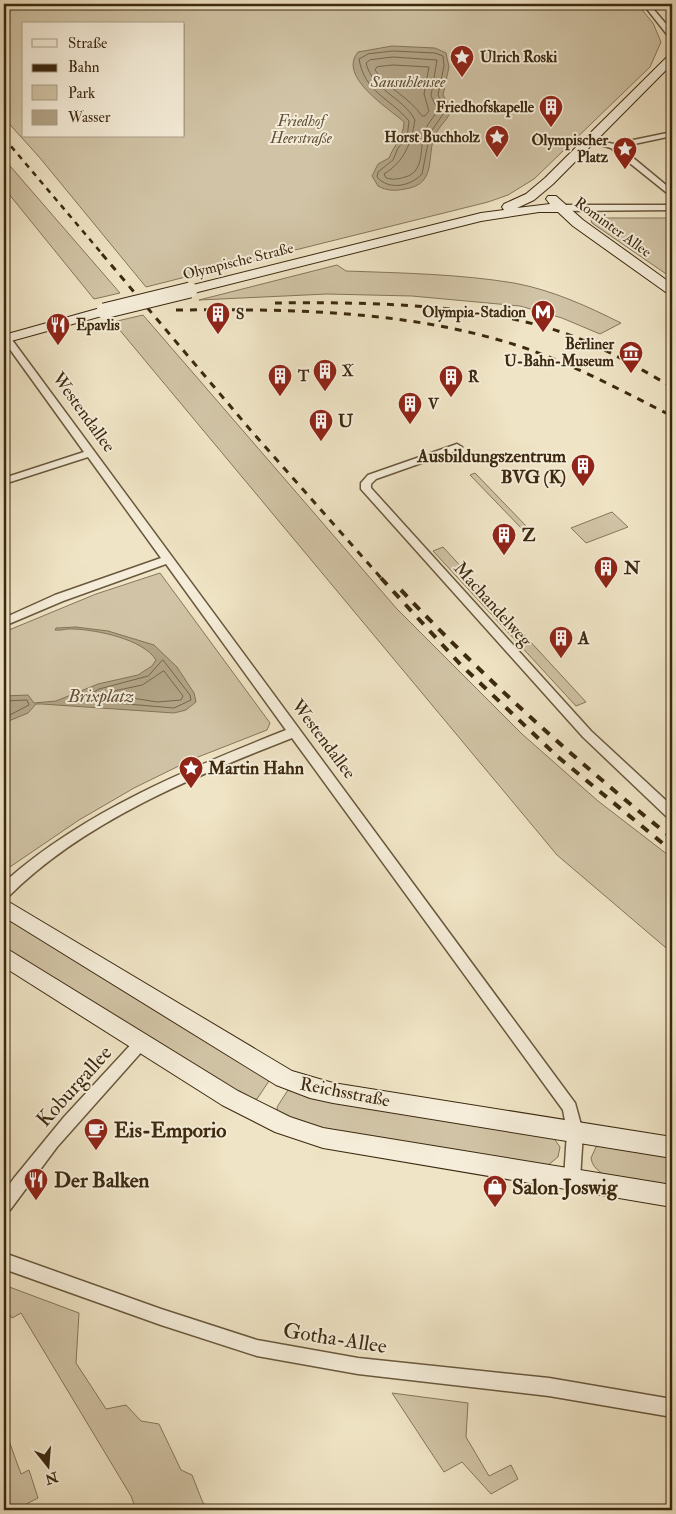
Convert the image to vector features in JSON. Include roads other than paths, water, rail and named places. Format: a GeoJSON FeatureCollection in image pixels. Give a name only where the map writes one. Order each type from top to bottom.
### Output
{"type":"FeatureCollection","features":[{"type":"Feature","properties":{"kind":"main road","name":"Olympische Straße"},"geometry":{"type":"LineString","coordinates":[[481,217],[530,197],[550,181],[672,58]]}},
{"type":"Feature","properties":{"kind":"main road"},"geometry":{"type":"LineString","coordinates":[[550,181],[549,192],[559,208]]}},
{"type":"Feature","properties":{"kind":"main road","name":"Olympische Straße"},"geometry":{"type":"LineString","coordinates":[[5,337],[481,217],[539,208],[559,208]]}},
{"type":"Feature","properties":{"kind":"main road","name":"Rominter Allee"},"geometry":{"type":"LineString","coordinates":[[559,208],[672,290]]}},
{"type":"Feature","properties":{"kind":"main road","name":"Reichsstraße"},"geometry":{"type":"LineString","coordinates":[[4,907],[284,1078],[297,1083],[333,1092],[672,1148]]}},
{"type":"Feature","properties":{"kind":"main road"},"geometry":{"type":"LineString","coordinates":[[4,956],[221,1094],[280,1126],[323,1138],[672,1196]]}},
{"type":"Feature","properties":{"kind":"street"},"geometry":{"type":"LineString","coordinates":[[646,4],[672,35]]}},
{"type":"Feature","properties":{"kind":"street"},"geometry":{"type":"LineString","coordinates":[[589,142],[614,146],[672,134]]}},
{"type":"Feature","properties":{"kind":"street"},"geometry":{"type":"LineString","coordinates":[[614,146],[672,194]]}},
{"type":"Feature","properties":{"kind":"street"},"geometry":{"type":"LineString","coordinates":[[559,208],[672,207]]}},
{"type":"Feature","properties":{"kind":"street","name":"Westendallee"},"geometry":{"type":"LineString","coordinates":[[5,337],[168,560],[288,734],[570,1108],[575,1132],[572,1179]]}},
{"type":"Feature","properties":{"kind":"street","name":"Machandelweg"},"geometry":{"type":"LineString","coordinates":[[457,447],[372,477],[366,483],[366,489],[587,734],[672,813]]}},
{"type":"Feature","properties":{"kind":"street"},"geometry":{"type":"LineString","coordinates":[[4,480],[90,453]]}},
{"type":"Feature","properties":{"kind":"street"},"geometry":{"type":"LineString","coordinates":[[4,622],[59,598],[168,560]]}},
{"type":"Feature","properties":{"kind":"street"},"geometry":{"type":"LineString","coordinates":[[4,892],[56,849],[112,814],[176,780],[288,734]]}},
{"type":"Feature","properties":{"kind":"street","name":"Koburgallee"},"geometry":{"type":"LineString","coordinates":[[4,1205],[27,1172],[83,1104],[140,1044]]}},
{"type":"Feature","properties":{"kind":"street","name":"Gotha-Allee"},"geometry":{"type":"LineString","coordinates":[[4,1261],[161,1317],[256,1348],[358,1366],[549,1387],[672,1408]]}},
{"type":"Feature","properties":{"kind":"water","name":"Sausuhlensee"},"geometry":{"type":"Polygon","coordinates":[[[392,46],[435,48],[446,53],[449,67],[443,95],[451,109],[449,116],[436,133],[427,175],[423,181],[416,186],[394,190],[378,186],[372,176],[378,164],[389,158],[401,136],[404,122],[368,92],[354,72],[353,62],[358,52],[392,46]]]}},
{"type":"Feature","properties":{"kind":"water"},"geometry":{"type":"Polygon","coordinates":[[[76,627],[108,631],[154,645],[177,667],[194,693],[196,702],[186,710],[174,713],[36,704],[28,713],[4,723],[4,696],[28,695],[34,703],[56,701],[98,684],[138,675],[152,666],[156,660],[141,646],[119,637],[84,630],[55,630],[56,628],[76,627]]]}},
{"type":"Feature","properties":{"kind":"railway"},"geometry":{"type":"LineString","coordinates":[[4,138],[103,255]]}},
{"type":"Feature","properties":{"kind":"railway"},"geometry":{"type":"LineString","coordinates":[[102,254],[253,433],[382,579]]}},
{"type":"Feature","properties":{"kind":"railway"},"geometry":{"type":"LineString","coordinates":[[275,303],[421,306],[458,310],[530,323],[592,344],[672,387]]}},
{"type":"Feature","properties":{"kind":"railway"},"geometry":{"type":"LineString","coordinates":[[176,310],[301,311],[384,318],[466,331],[549,357],[590,375],[672,416]]}},
{"type":"Feature","properties":{"kind":"railway"},"geometry":{"type":"LineString","coordinates":[[381,578],[461,665],[558,757],[672,851]]}},
{"type":"Feature","properties":{"kind":"railway"},"geometry":{"type":"LineString","coordinates":[[401,590],[498,687],[566,749],[672,838]]}},
{"type":"Feature","properties":{"kind":"place","name":"Ulrich Roski"},"geometry":{"type":"Point","coordinates":[462,78]}},
{"type":"Feature","properties":{"kind":"place","name":"Friedhofskapelle"},"geometry":{"type":"Point","coordinates":[551,128]}},
{"type":"Feature","properties":{"kind":"place","name":"Horst Buchholz"},"geometry":{"type":"Point","coordinates":[497,158]}},
{"type":"Feature","properties":{"kind":"place","name":"Olympischer Platz"},"geometry":{"type":"Point","coordinates":[625,170]}},
{"type":"Feature","properties":{"kind":"place","name":"Olympia-Stadion"},"geometry":{"type":"Point","coordinates":[543,333]}},
{"type":"Feature","properties":{"kind":"place","name":"S"},"geometry":{"type":"Point","coordinates":[218,335]}},
{"type":"Feature","properties":{"kind":"place","name":"Epavlis"},"geometry":{"type":"Point","coordinates":[58,346]}},
{"type":"Feature","properties":{"kind":"place","name":"Berliner U-Bahn-Museum"},"geometry":{"type":"Point","coordinates":[631,374]}},
{"type":"Feature","properties":{"kind":"place","name":"X"},"geometry":{"type":"Point","coordinates":[325,392]}},
{"type":"Feature","properties":{"kind":"place","name":"T"},"geometry":{"type":"Point","coordinates":[280,397]}},
{"type":"Feature","properties":{"kind":"place","name":"R"},"geometry":{"type":"Point","coordinates":[451,398]}},
{"type":"Feature","properties":{"kind":"place","name":"V"},"geometry":{"type":"Point","coordinates":[410,425]}},
{"type":"Feature","properties":{"kind":"place","name":"U"},"geometry":{"type":"Point","coordinates":[321,442]}},
{"type":"Feature","properties":{"kind":"place","name":"Ausbildungszentrum BVG (K)"},"geometry":{"type":"Point","coordinates":[583,487]}},
{"type":"Feature","properties":{"kind":"place","name":"Z"},"geometry":{"type":"Point","coordinates":[504,556]}},
{"type":"Feature","properties":{"kind":"place","name":"N"},"geometry":{"type":"Point","coordinates":[606,589]}},
{"type":"Feature","properties":{"kind":"place","name":"A"},"geometry":{"type":"Point","coordinates":[561,659]}},
{"type":"Feature","properties":{"kind":"place","name":"Martin Hahn"},"geometry":{"type":"Point","coordinates":[191,789]}},
{"type":"Feature","properties":{"kind":"place","name":"Eis-Emporio"},"geometry":{"type":"Point","coordinates":[96,1151]}},
{"type":"Feature","properties":{"kind":"place","name":"Der Balken"},"geometry":{"type":"Point","coordinates":[36,1201]}},
{"type":"Feature","properties":{"kind":"place","name":"Salon Joswig"},"geometry":{"type":"Point","coordinates":[495,1208]}},
{"type":"Feature","properties":{"kind":"park label","name":"Friedhof Heerstraße"},"geometry":{"type":"Point","coordinates":[301,130]}},
{"type":"Feature","properties":{"kind":"park label","name":"Brixplatz"},"geometry":{"type":"Point","coordinates":[101,696]}}]}
